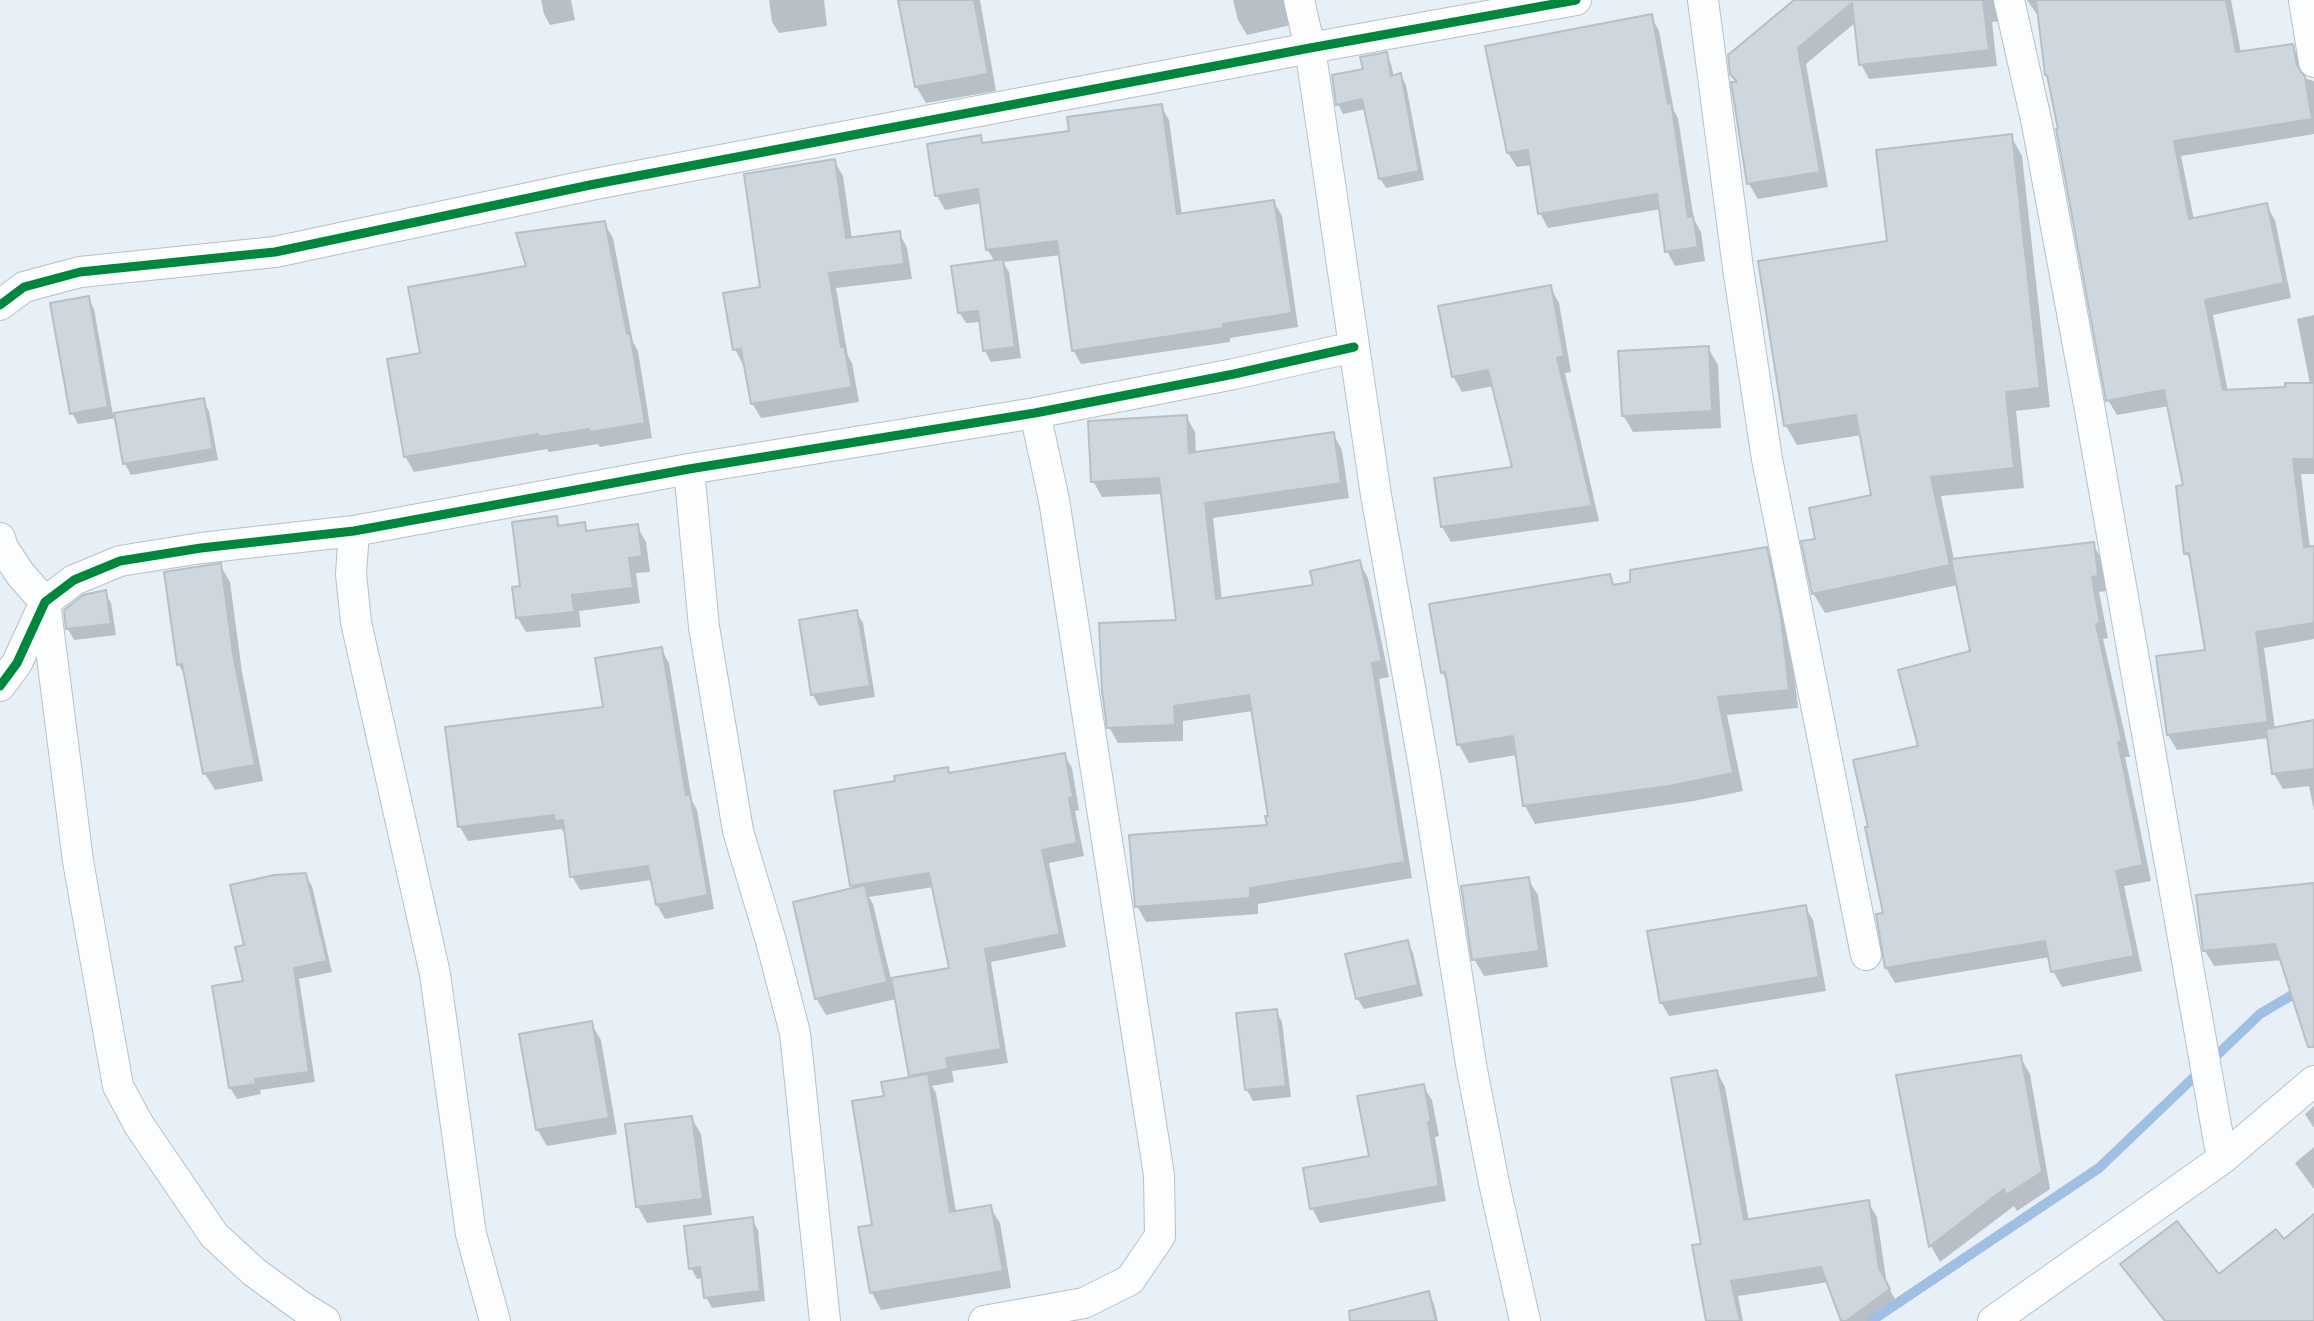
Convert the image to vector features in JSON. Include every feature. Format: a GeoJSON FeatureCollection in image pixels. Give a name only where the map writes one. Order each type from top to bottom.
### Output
{"type":"FeatureCollection","features":[{"type":"Feature","properties":{"kind":"street"},"geometry":{"type":"LineString","coordinates":[[1299,0],[1310,48],[1376,495],[1424,767],[1472,1070],[1525,1321]]}},
{"type":"Feature","properties":{"kind":"street"},"geometry":{"type":"LineString","coordinates":[[0,305],[24,287],[80,272],[275,252],[590,185],[1576,0]]}},
{"type":"Feature","properties":{"kind":"street"},"geometry":{"type":"LineString","coordinates":[[1703,0],[1738,268],[1767,459],[1866,955]]}},
{"type":"Feature","properties":{"kind":"street"},"geometry":{"type":"LineString","coordinates":[[2009,0],[2037,124],[2087,396],[2222,1159]]}},
{"type":"Feature","properties":{"kind":"street"},"geometry":{"type":"LineString","coordinates":[[2304,0],[2314,62]]}},
{"type":"Feature","properties":{"kind":"street"},"geometry":{"type":"LineString","coordinates":[[0,685],[17,663],[45,602],[74,580],[120,561],[201,548],[354,531],[689,469],[1035,413],[1234,374],[1354,347]]}},
{"type":"Feature","properties":{"kind":"street"},"geometry":{"type":"LineString","coordinates":[[984,1321],[1084,1303],[1130,1280],[1160,1236],[1159,1175],[1054,500],[1035,413]]}},
{"type":"Feature","properties":{"kind":"street"},"geometry":{"type":"LineString","coordinates":[[689,469],[704,627],[738,831],[795,1033],[825,1321]]}},
{"type":"Feature","properties":{"kind":"street"},"geometry":{"type":"LineString","coordinates":[[354,531],[351,574],[356,622],[435,974],[471,1234],[495,1321]]}},
{"type":"Feature","properties":{"kind":"street"},"geometry":{"type":"LineString","coordinates":[[0,538],[3,548],[21,575],[45,602],[78,861],[118,1086],[139,1125],[214,1234],[254,1272],[325,1321]]}},
{"type":"Feature","properties":{"kind":"street"},"geometry":{"type":"LineString","coordinates":[[1993,1321],[2222,1159],[2314,1081]]}},
{"type":"Feature","properties":{"kind":"building"},"geometry":{"type":"Polygon","coordinates":[[[898,0],[974,0],[988,74],[915,87],[898,0]]]}},
{"type":"Feature","properties":{"kind":"building"},"geometry":{"type":"Polygon","coordinates":[[[1794,0],[1983,0],[1989,50],[1859,65],[1852,3],[1798,48],[1820,172],[1747,184],[1731,82],[1737,82],[1730,74],[1728,55],[1794,0]]]}},
{"type":"Feature","properties":{"kind":"building"},"geometry":{"type":"Polygon","coordinates":[[[2036,0],[2226,0],[2236,52],[2293,44],[2297,65],[2305,77],[2312,119],[2174,141],[2189,219],[2267,203],[2284,283],[2205,300],[2223,390],[2285,387],[2285,383],[2314,383],[2314,459],[2293,459],[2304,547],[2314,546],[2314,623],[2256,632],[2268,722],[2167,735],[2156,656],[2205,650],[2189,553],[2184,554],[2176,486],[2183,485],[2164,390],[2106,401],[2058,129],[2045,75],[2036,0]]]}},
{"type":"Feature","properties":{"kind":"building"},"geometry":{"type":"Polygon","coordinates":[[[1652,14],[1668,104],[1671,102],[1688,217],[1693,216],[1698,247],[1665,252],[1657,194],[1538,214],[1528,150],[1507,153],[1485,46],[1652,14]]]}},
{"type":"Feature","properties":{"kind":"building"},"geometry":{"type":"Polygon","coordinates":[[[1387,52],[1391,76],[1401,73],[1419,171],[1379,179],[1362,99],[1336,105],[1332,75],[1363,69],[1360,57],[1387,52]]]}},
{"type":"Feature","properties":{"kind":"building"},"geometry":{"type":"Polygon","coordinates":[[[1162,104],[1177,214],[1274,200],[1292,313],[1223,324],[1223,328],[1072,351],[1057,241],[986,250],[978,189],[935,196],[927,144],[981,135],[982,143],[1069,131],[1067,117],[1162,104]]]}},
{"type":"Feature","properties":{"kind":"building"},"geometry":{"type":"Polygon","coordinates":[[[2012,134],[2040,388],[2006,392],[2014,468],[1931,477],[1950,565],[1812,594],[1801,541],[1815,539],[1809,508],[1871,495],[1856,415],[1784,426],[1758,261],[1887,241],[1876,150],[2012,134]]]}},
{"type":"Feature","properties":{"kind":"building"},"geometry":{"type":"Polygon","coordinates":[[[835,159],[846,238],[900,231],[904,264],[829,273],[841,347],[844,346],[852,387],[751,404],[741,349],[733,350],[723,293],[760,287],[744,174],[835,159]]]}},
{"type":"Feature","properties":{"kind":"building"},"geometry":{"type":"Polygon","coordinates":[[[605,221],[627,334],[630,333],[645,423],[590,432],[589,429],[539,437],[538,434],[404,457],[387,359],[420,353],[408,287],[526,266],[516,233],[605,221]]]}},
{"type":"Feature","properties":{"kind":"building"},"geometry":{"type":"Polygon","coordinates":[[[1003,259],[1015,347],[983,351],[978,311],[958,313],[951,266],[1003,259]]]}},
{"type":"Feature","properties":{"kind":"building"},"geometry":{"type":"Polygon","coordinates":[[[1551,285],[1564,356],[1557,358],[1592,506],[1441,527],[1434,478],[1512,467],[1488,370],[1452,377],[1438,306],[1551,285]]]}},
{"type":"Feature","properties":{"kind":"building"},"geometry":{"type":"Polygon","coordinates":[[[89,296],[108,407],[70,414],[50,303],[89,296]]]}},
{"type":"Feature","properties":{"kind":"building"},"geometry":{"type":"Polygon","coordinates":[[[1709,346],[1712,411],[1622,416],[1618,351],[1709,346]]]}},
{"type":"Feature","properties":{"kind":"building"},"geometry":{"type":"Polygon","coordinates":[[[204,398],[213,449],[123,464],[114,413],[204,398]]]}},
{"type":"Feature","properties":{"kind":"building"},"geometry":{"type":"Polygon","coordinates":[[[1187,415],[1189,453],[1334,432],[1341,483],[1205,503],[1216,599],[1313,585],[1310,571],[1360,560],[1382,661],[1372,663],[1405,862],[1250,888],[1250,898],[1135,907],[1129,835],[1267,825],[1265,816],[1268,816],[1249,695],[1174,706],[1175,725],[1107,728],[1102,691],[1099,623],[1176,620],[1159,478],[1091,482],[1088,421],[1187,415]]]}},
{"type":"Feature","properties":{"kind":"building"},"geometry":{"type":"Polygon","coordinates":[[[557,516],[558,526],[585,522],[586,531],[638,524],[642,556],[629,558],[633,588],[572,595],[574,612],[516,618],[512,587],[520,586],[512,522],[557,516]]]}},
{"type":"Feature","properties":{"kind":"building"},"geometry":{"type":"Polygon","coordinates":[[[2094,542],[2098,576],[2092,577],[2100,623],[2096,624],[2122,741],[2118,742],[2143,865],[2116,871],[2134,956],[2051,972],[2045,941],[1885,968],[1876,914],[1883,913],[1853,760],[1918,746],[1898,670],[1970,651],[1951,559],[2094,542]]]}},
{"type":"Feature","properties":{"kind":"building"},"geometry":{"type":"Polygon","coordinates":[[[1767,547],[1781,617],[1789,690],[1718,697],[1733,773],[1669,786],[1523,806],[1513,736],[1457,745],[1445,672],[1441,673],[1429,604],[1610,574],[1613,585],[1630,582],[1630,570],[1767,547]]]}},
{"type":"Feature","properties":{"kind":"building"},"geometry":{"type":"Polygon","coordinates":[[[221,563],[233,654],[255,765],[203,774],[182,664],[177,665],[164,572],[221,563]]]}},
{"type":"Feature","properties":{"kind":"building"},"geometry":{"type":"Polygon","coordinates":[[[106,590],[111,624],[66,629],[64,610],[83,595],[106,590]]]}},
{"type":"Feature","properties":{"kind":"building"},"geometry":{"type":"Polygon","coordinates":[[[857,610],[870,686],[811,695],[799,620],[857,610]]]}},
{"type":"Feature","properties":{"kind":"building"},"geometry":{"type":"Polygon","coordinates":[[[662,647],[686,795],[690,794],[708,895],[656,905],[648,866],[570,877],[563,820],[555,821],[554,815],[458,827],[445,727],[603,707],[595,658],[662,647]]]}},
{"type":"Feature","properties":{"kind":"building"},"geometry":{"type":"Polygon","coordinates":[[[2314,720],[2314,769],[2272,774],[2266,729],[2314,720]]]}},
{"type":"Feature","properties":{"kind":"building"},"geometry":{"type":"Polygon","coordinates":[[[1065,753],[1073,797],[1069,798],[1077,843],[1042,850],[1060,934],[985,949],[1001,1049],[946,1058],[948,1069],[909,1076],[891,978],[949,968],[929,873],[850,886],[834,791],[895,781],[894,776],[948,767],[949,773],[1065,753]]]}},
{"type":"Feature","properties":{"kind":"building"},"geometry":{"type":"Polygon","coordinates":[[[306,873],[327,961],[294,968],[309,1072],[255,1079],[256,1084],[229,1088],[212,986],[243,981],[235,947],[244,945],[230,885],[274,875],[306,873]]]}},
{"type":"Feature","properties":{"kind":"building"},"geometry":{"type":"Polygon","coordinates":[[[1529,877],[1539,951],[1472,960],[1461,886],[1529,877]]]}},
{"type":"Feature","properties":{"kind":"building"},"geometry":{"type":"Polygon","coordinates":[[[2314,883],[2314,1047],[2308,1047],[2275,944],[2203,951],[2196,895],[2314,883]]]}},
{"type":"Feature","properties":{"kind":"building"},"geometry":{"type":"Polygon","coordinates":[[[865,885],[887,982],[815,999],[793,902],[865,885]]]}},
{"type":"Feature","properties":{"kind":"building"},"geometry":{"type":"Polygon","coordinates":[[[1806,905],[1819,977],[1660,1003],[1647,931],[1806,905]]]}},
{"type":"Feature","properties":{"kind":"building"},"geometry":{"type":"Polygon","coordinates":[[[1408,940],[1418,985],[1356,999],[1345,954],[1408,940]]]}},
{"type":"Feature","properties":{"kind":"building"},"geometry":{"type":"Polygon","coordinates":[[[1277,1009],[1286,1086],[1245,1090],[1236,1013],[1277,1009]]]}},
{"type":"Feature","properties":{"kind":"building"},"geometry":{"type":"Polygon","coordinates":[[[592,1021],[609,1118],[536,1130],[519,1034],[592,1021]]]}},
{"type":"Feature","properties":{"kind":"building"},"geometry":{"type":"Polygon","coordinates":[[[2021,1055],[2042,1172],[2006,1195],[2004,1189],[1929,1247],[1896,1075],[2021,1055]]]}},
{"type":"Feature","properties":{"kind":"building"},"geometry":{"type":"Polygon","coordinates":[[[1717,1070],[1744,1220],[1869,1200],[1879,1268],[1890,1289],[1846,1321],[1841,1321],[1821,1267],[1731,1281],[1740,1321],[1706,1321],[1692,1245],[1701,1244],[1671,1078],[1717,1070]]]}},
{"type":"Feature","properties":{"kind":"building"},"geometry":{"type":"Polygon","coordinates":[[[928,1074],[950,1212],[991,1205],[1003,1271],[870,1293],[858,1227],[872,1225],[852,1101],[884,1096],[881,1082],[928,1074]]]}},
{"type":"Feature","properties":{"kind":"building"},"geometry":{"type":"Polygon","coordinates":[[[1424,1084],[1439,1186],[1310,1209],[1303,1168],[1369,1156],[1357,1096],[1424,1084]]]}},
{"type":"Feature","properties":{"kind":"building"},"geometry":{"type":"Polygon","coordinates":[[[692,1116],[703,1199],[636,1207],[625,1124],[692,1116]]]}},
{"type":"Feature","properties":{"kind":"building"},"geometry":{"type":"Polygon","coordinates":[[[2314,1214],[2314,1321],[2165,1321],[2120,1264],[2177,1221],[2219,1274],[2276,1229],[2284,1239],[2314,1214]]]}},
{"type":"Feature","properties":{"kind":"building"},"geometry":{"type":"Polygon","coordinates":[[[753,1217],[760,1291],[704,1298],[700,1267],[689,1269],[684,1226],[753,1217]]]}},
{"type":"Feature","properties":{"kind":"building"},"geometry":{"type":"Polygon","coordinates":[[[1429,1291],[1436,1321],[1350,1321],[1349,1311],[1429,1291]]]}},
{"type":"Feature","properties":{"kind":"waterway"},"geometry":{"type":"LineString","coordinates":[[1871,1321],[2099,1168],[2260,1014],[2314,982]]}},
{"type":"Feature","properties":{"kind":"cycle path"},"geometry":{"type":"LineString","coordinates":[[0,305],[24,287],[80,272],[275,252],[590,185],[1576,0]]}},
{"type":"Feature","properties":{"kind":"cycle path"},"geometry":{"type":"LineString","coordinates":[[0,686],[17,663],[45,602],[74,580],[120,561],[201,548],[354,531],[689,469],[1035,413],[1234,374],[1354,347]]}}]}
